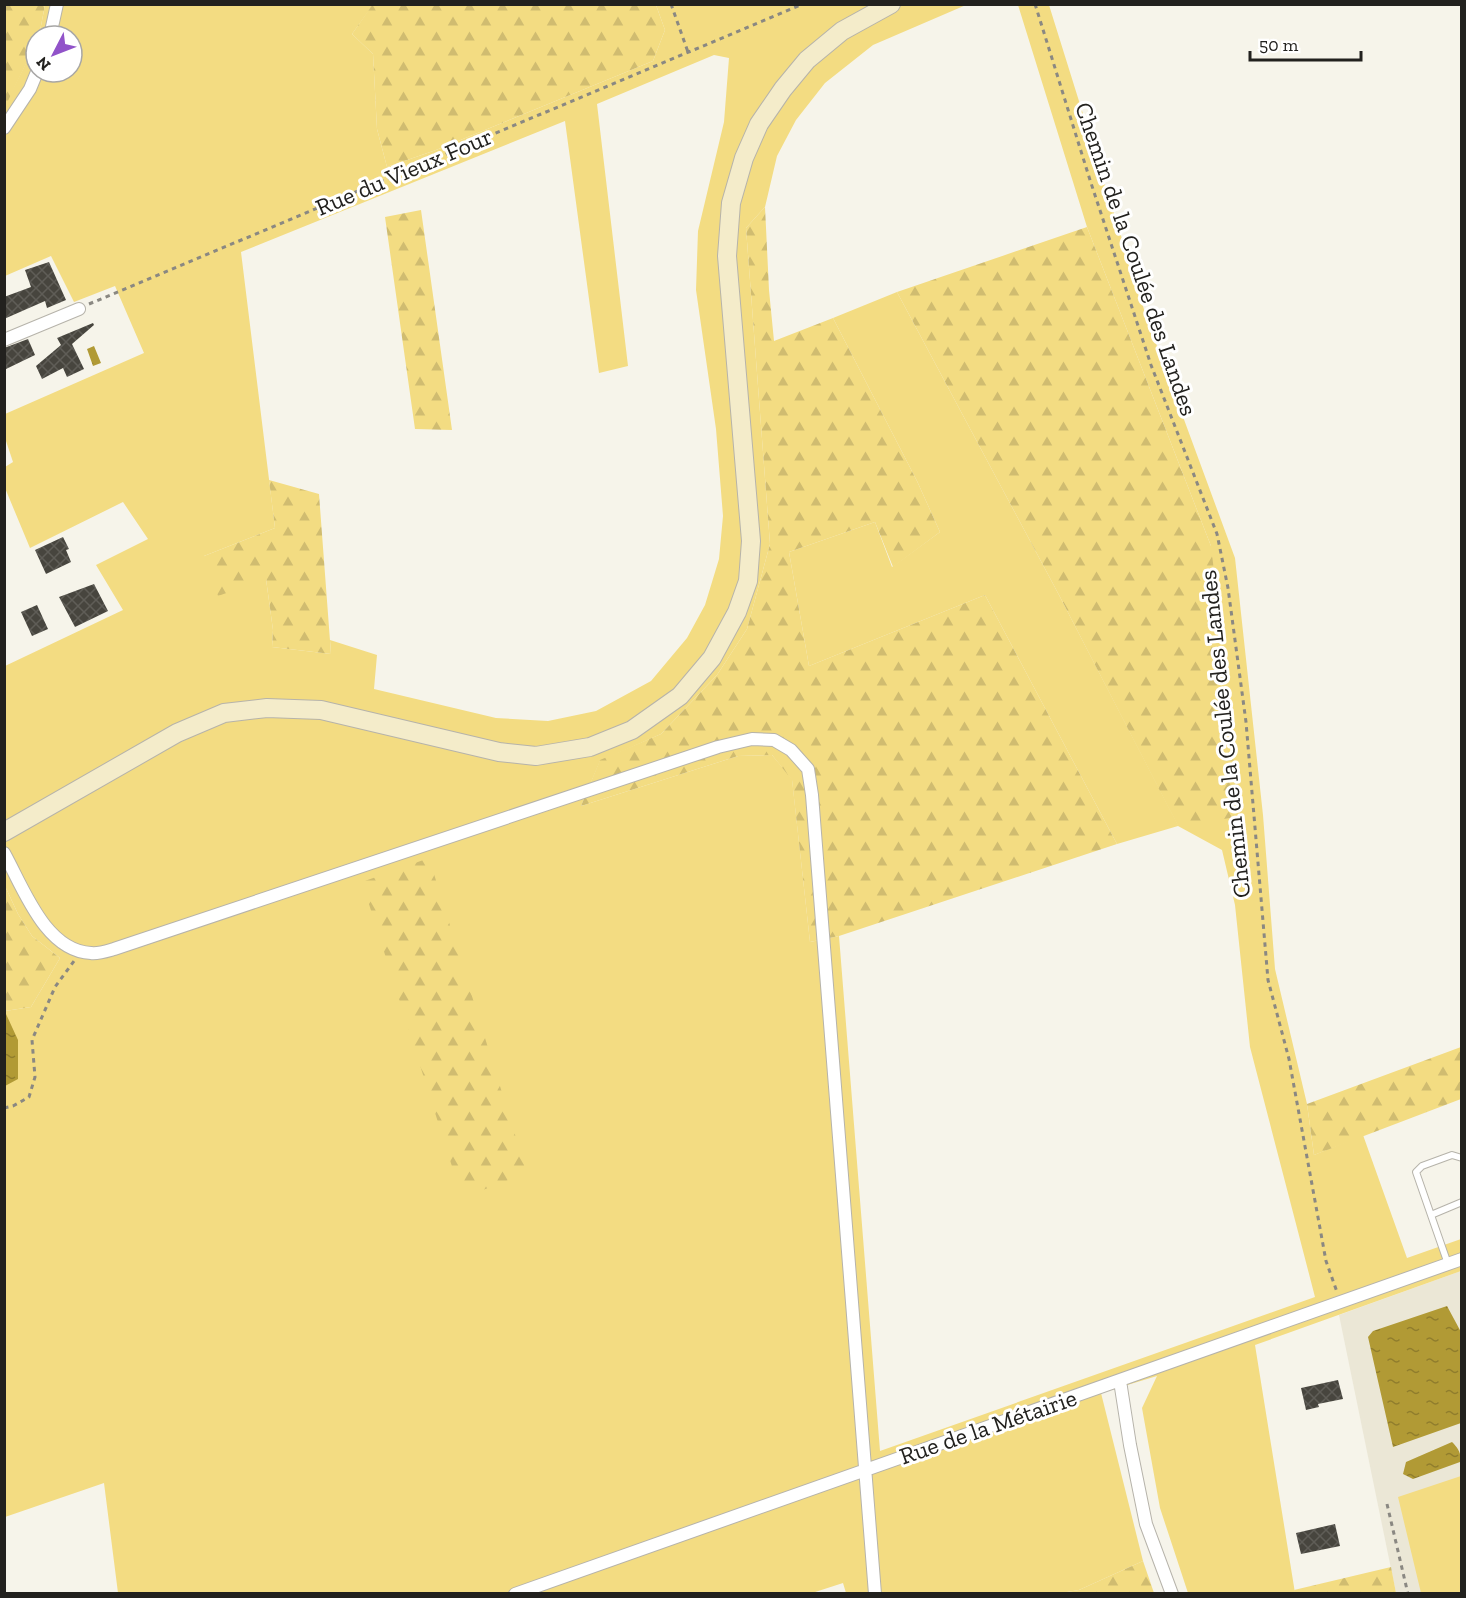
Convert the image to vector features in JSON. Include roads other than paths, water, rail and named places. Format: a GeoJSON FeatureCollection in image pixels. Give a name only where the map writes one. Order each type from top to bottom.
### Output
{"type":"FeatureCollection","features":[{"type":"Feature","properties":{"kind":"street"},"geometry":{"type":"LineString","coordinates":[[53,24],[57,4]]}},
{"type":"Feature","properties":{"kind":"street"},"geometry":{"type":"LineString","coordinates":[[4,832],[177,733],[224,713],[267,708],[321,710],[499,753],[536,756],[590,747],[632,730],[680,696],[712,658],[736,612],[748,580],[752,541],[727,256],[731,203],[744,158],[759,124],[807,60],[842,31],[891,4]]}},
{"type":"Feature","properties":{"kind":"street"},"geometry":{"type":"LineString","coordinates":[[4,128],[32,84]]}},
{"type":"Feature","properties":{"kind":"street"},"geometry":{"type":"LineString","coordinates":[[4,340],[79,309]]}},
{"type":"Feature","properties":{"kind":"street"},"geometry":{"type":"LineString","coordinates":[[4,853],[40,920],[55,938],[69,947],[91,954],[114,949],[718,747],[752,739],[774,740],[791,750],[808,769],[812,795],[875,1593]]}},
{"type":"Feature","properties":{"kind":"street","name":"Rue de la Métairie"},"geometry":{"type":"LineString","coordinates":[[515,1593],[1461,1259]]}},
{"type":"Feature","properties":{"kind":"street"},"geometry":{"type":"LineString","coordinates":[[1120,1381],[1146,1524],[1172,1593]]}},
{"type":"Feature","properties":{"kind":"lane"},"geometry":{"type":"LineString","coordinates":[[1448,1264],[1416,1172],[1422,1166],[1452,1155],[1461,1158]]}},
{"type":"Feature","properties":{"kind":"lane"},"geometry":{"type":"LineString","coordinates":[[1431,1215],[1461,1202]]}},
{"type":"Feature","properties":{"kind":"water"},"geometry":{"type":"Polygon","coordinates":[[[94,346],[101,363],[93,366],[87,349],[94,346]]]}},
{"type":"Feature","properties":{"kind":"water"},"geometry":{"type":"Polygon","coordinates":[[[6,1014],[18,1040],[18,1079],[5,1086],[6,1014]]]}},
{"type":"Feature","properties":{"kind":"water"},"geometry":{"type":"Polygon","coordinates":[[[1447,1306],[1461,1332],[1461,1423],[1393,1447],[1368,1337],[1373,1331],[1447,1306]]]}},
{"type":"Feature","properties":{"kind":"water"},"geometry":{"type":"Polygon","coordinates":[[[1452,1442],[1459,1451],[1460,1462],[1413,1479],[1403,1474],[1406,1462],[1452,1442]]]}}]}
